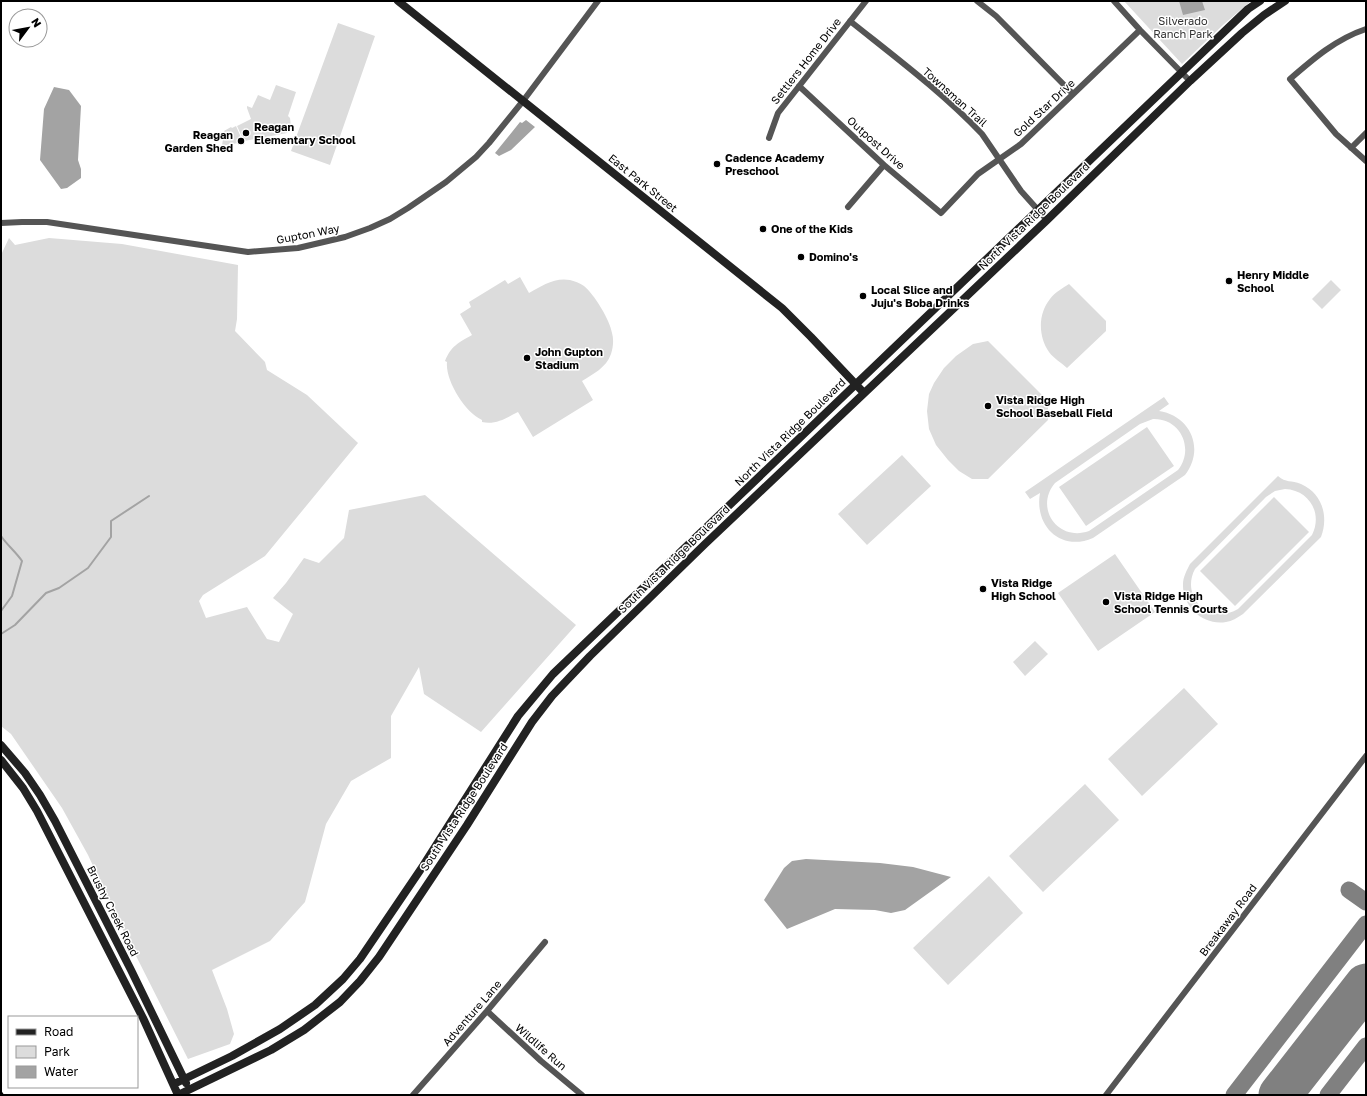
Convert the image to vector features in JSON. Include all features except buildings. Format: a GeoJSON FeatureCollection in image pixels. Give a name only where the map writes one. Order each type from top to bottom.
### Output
{"type":"FeatureCollection","features":[{"type":"Feature","properties":{"kind":"street","name":"East Park Street"},"geometry":{"type":"LineString","coordinates":[[398,1],[782,308],[864,393]]}},
{"type":"Feature","properties":{"kind":"street","name":"Gupton Way"},"geometry":{"type":"LineString","coordinates":[[1,223],[55,223],[248,252],[298,248],[345,237],[390,219],[446,182],[481,152],[523,101],[598,1]]}},
{"type":"Feature","properties":{"kind":"street","name":"Settlers Home Drive"},"geometry":{"type":"LineString","coordinates":[[769,138],[778,113],[866,1]]}},
{"type":"Feature","properties":{"kind":"street"},"geometry":{"type":"LineString","coordinates":[[977,1],[996,16],[1073,94]]}},
{"type":"Feature","properties":{"kind":"street"},"geometry":{"type":"LineString","coordinates":[[1114,1],[1190,81]]}},
{"type":"Feature","properties":{"kind":"street","name":"North Vista Ridge Boulevard"},"geometry":{"type":"LineString","coordinates":[[735,499],[1248,9],[1260,1]]}},
{"type":"Feature","properties":{"kind":"street","name":"North Vista Ridge Boulevard"},"geometry":{"type":"LineString","coordinates":[[750,501],[1047,220],[1190,81],[1242,33],[1264,15],[1285,1]]}},
{"type":"Feature","properties":{"kind":"street","name":"Townsman Trail"},"geometry":{"type":"LineString","coordinates":[[850,21],[941,95],[982,134],[1021,191],[1047,220]]}},
{"type":"Feature","properties":{"kind":"street"},"geometry":{"type":"LineString","coordinates":[[1366,29],[1344,38],[1326,49],[1290,79],[1336,134],[1366,160]]}},
{"type":"Feature","properties":{"kind":"street","name":"Gold Star Drive"},"geometry":{"type":"LineString","coordinates":[[941,213],[978,174],[1021,144],[1140,30]]}},
{"type":"Feature","properties":{"kind":"street","name":"Outpost Drive"},"geometry":{"type":"LineString","coordinates":[[799,86],[884,165],[941,213]]}},
{"type":"Feature","properties":{"kind":"street"},"geometry":{"type":"LineString","coordinates":[[1351,148],[1366,133]]}},
{"type":"Feature","properties":{"kind":"street"},"geometry":{"type":"LineString","coordinates":[[848,207],[884,165]]}},
{"type":"Feature","properties":{"kind":"street","name":"South Vista Ridge Boulevard"},"geometry":{"type":"LineString","coordinates":[[174,1084],[280,1029],[315,1005],[343,979],[360,959],[446,830],[518,716],[539,689],[735,499]]}},
{"type":"Feature","properties":{"kind":"street","name":"South Vista Ridge Boulevard"},"geometry":{"type":"LineString","coordinates":[[178,1095],[190,1093],[271,1050],[304,1030],[340,1002],[360,981],[379,957],[467,825],[532,722],[552,696],[590,656],[750,501]]}},
{"type":"Feature","properties":{"kind":"street","name":"Brushy Creek Road"},"geometry":{"type":"LineString","coordinates":[[1,745],[31,781],[40,795],[131,970],[190,1093]]}},
{"type":"Feature","properties":{"kind":"street","name":"Breakaway Road"},"geometry":{"type":"LineString","coordinates":[[1106,1095],[1366,756]]}},
{"type":"Feature","properties":{"kind":"street","name":"Brushy Creek Road"},"geometry":{"type":"LineString","coordinates":[[1,760],[37,811],[55,849],[143,1018],[178,1095]]}},
{"type":"Feature","properties":{"kind":"street"},"geometry":{"type":"LineString","coordinates":[[55,849],[66,844]]}},
{"type":"Feature","properties":{"kind":"street","name":"Adventure Lane"},"geometry":{"type":"LineString","coordinates":[[413,1095],[487,1012],[545,942]]}},
{"type":"Feature","properties":{"kind":"street","name":"Wildlife Run"},"geometry":{"type":"LineString","coordinates":[[487,1012],[541,1061],[582,1095]]}},
{"type":"Feature","properties":{"kind":"green space","name":"Silverado Ranch Park"},"geometry":{"type":"Polygon","coordinates":[[[1124,1],[1251,1],[1182,64],[1124,1]]]}},
{"type":"Feature","properties":{"kind":"green space"},"geometry":{"type":"Polygon","coordinates":[[[338,23],[375,36],[330,165],[291,151],[338,23]]]}},
{"type":"Feature","properties":{"kind":"green space"},"geometry":{"type":"Polygon","coordinates":[[[276,85],[296,92],[288,116],[290,118],[291,127],[287,133],[244,141],[237,126],[251,119],[247,106],[252,108],[258,95],[270,100],[276,85]]]}},
{"type":"Feature","properties":{"kind":"green space"},"geometry":{"type":"Polygon","coordinates":[[[236,126],[243,142],[222,146],[224,131],[236,126]]]}},
{"type":"Feature","properties":{"kind":"green space"},"geometry":{"type":"Polygon","coordinates":[[[9,238],[15,245],[49,238],[122,244],[238,265],[237,319],[235,331],[265,362],[267,370],[307,395],[358,443],[265,556],[203,595],[199,601],[206,618],[247,607],[267,639],[279,642],[293,614],[273,598],[304,558],[319,563],[344,538],[349,510],[425,495],[576,625],[481,732],[424,694],[419,667],[391,716],[391,758],[351,781],[326,824],[305,902],[270,941],[212,970],[227,1009],[234,1034],[230,1044],[188,1059],[125,934],[88,855],[62,808],[11,734],[1,726],[1,255],[9,238]]]}},
{"type":"Feature","properties":{"kind":"green space","name":"John Gupton Stadium"},"geometry":{"type":"Polygon","coordinates":[[[520,277],[529,293],[548,283],[564,279],[577,282],[582,285],[588,290],[601,308],[611,328],[613,338],[612,352],[609,359],[599,370],[582,381],[593,400],[533,437],[518,412],[505,419],[487,423],[482,422],[482,420],[469,411],[457,395],[449,378],[447,362],[445,361],[456,345],[472,335],[460,314],[471,307],[469,302],[505,280],[508,284],[520,277]]]}},
{"type":"Feature","properties":{"kind":"green space"},"geometry":{"type":"Polygon","coordinates":[[[1331,280],[1341,290],[1322,309],[1312,299],[1331,280]]]}},
{"type":"Feature","properties":{"kind":"green space"},"geometry":{"type":"Polygon","coordinates":[[[1069,284],[1106,321],[1106,331],[1067,368],[1053,357],[1045,346],[1041,332],[1041,325],[1043,311],[1050,299],[1069,284]]]}},
{"type":"Feature","properties":{"kind":"green space","name":"Vista Ridge High School Baseball Field"},"geometry":{"type":"Polygon","coordinates":[[[988,341],[1048,401],[1048,420],[988,479],[972,479],[959,471],[936,445],[929,429],[927,411],[929,394],[944,368],[956,356],[973,344],[988,341]]]}},
{"type":"Feature","properties":{"kind":"green space"},"geometry":{"type":"Polygon","coordinates":[[[1164,397],[1169,404],[1159,411],[1170,414],[1179,419],[1192,435],[1194,455],[1191,465],[1185,475],[1093,538],[1070,542],[1061,539],[1052,533],[1041,516],[1039,505],[1040,493],[1030,499],[1025,492],[1164,397]],[[1153,419],[1140,424],[1055,483],[1049,493],[1047,503],[1048,512],[1052,520],[1059,527],[1068,532],[1078,533],[1089,531],[1178,470],[1183,461],[1185,444],[1177,429],[1171,423],[1153,419]]]}},
{"type":"Feature","properties":{"kind":"green space"},"geometry":{"type":"Polygon","coordinates":[[[1147,427],[1174,466],[1086,526],[1059,487],[1147,427]]]}},
{"type":"Feature","properties":{"kind":"green space"},"geometry":{"type":"Polygon","coordinates":[[[902,455],[931,486],[867,545],[838,514],[902,455]]]}},
{"type":"Feature","properties":{"kind":"green space"},"geometry":{"type":"Polygon","coordinates":[[[1278,476],[1286,481],[1301,484],[1314,493],[1319,499],[1324,513],[1321,537],[1243,614],[1234,619],[1226,622],[1210,621],[1202,618],[1190,607],[1186,600],[1183,584],[1184,576],[1190,564],[1278,476]],[[1285,489],[1275,491],[1266,497],[1195,569],[1191,579],[1191,589],[1200,606],[1217,614],[1227,613],[1238,609],[1312,535],[1316,519],[1315,511],[1307,498],[1294,490],[1285,489]]]}},
{"type":"Feature","properties":{"kind":"green space"},"geometry":{"type":"Polygon","coordinates":[[[1274,497],[1309,532],[1235,606],[1200,571],[1274,497]]]}},
{"type":"Feature","properties":{"kind":"green space","name":"Vista Ridge High School Tennis Courts"},"geometry":{"type":"Polygon","coordinates":[[[1115,554],[1155,612],[1098,651],[1058,593],[1115,554]]]}},
{"type":"Feature","properties":{"kind":"green space"},"geometry":{"type":"Polygon","coordinates":[[[1035,641],[1048,654],[1025,676],[1013,662],[1035,641]]]}},
{"type":"Feature","properties":{"kind":"green space"},"geometry":{"type":"Polygon","coordinates":[[[1184,688],[1218,724],[1142,796],[1108,759],[1184,688]]]}},
{"type":"Feature","properties":{"kind":"green space"},"geometry":{"type":"Polygon","coordinates":[[[1085,784],[1119,820],[1043,892],[1009,856],[1085,784]]]}},
{"type":"Feature","properties":{"kind":"green space"},"geometry":{"type":"Polygon","coordinates":[[[989,876],[1023,913],[948,985],[913,948],[989,876]]]}},
{"type":"Feature","properties":{"kind":"water"},"geometry":{"type":"Polygon","coordinates":[[[1179,1],[1202,1],[1205,10],[1183,15],[1179,1]]]}},
{"type":"Feature","properties":{"kind":"water"},"geometry":{"type":"Polygon","coordinates":[[[54,87],[69,90],[81,106],[78,160],[81,169],[81,178],[67,188],[61,189],[40,160],[44,109],[54,87]]]}},
{"type":"Feature","properties":{"kind":"water"},"geometry":{"type":"Polygon","coordinates":[[[526,120],[535,127],[511,150],[499,156],[495,153],[520,122],[522,123],[526,120]]]}},
{"type":"Feature","properties":{"kind":"water"},"geometry":{"type":"Polygon","coordinates":[[[806,859],[880,863],[913,867],[951,877],[905,910],[891,913],[875,910],[835,909],[787,929],[764,900],[784,868],[792,861],[806,859]]]}},
{"type":"Feature","properties":{"kind":"waterway"},"geometry":{"type":"LineString","coordinates":[[1,634],[15,625],[46,593],[59,588],[88,568],[111,537],[111,521],[149,496]]}},
{"type":"Feature","properties":{"kind":"waterway"},"geometry":{"type":"LineString","coordinates":[[1,536],[22,561],[12,596],[1,611]]}},
{"type":"Feature","properties":{"kind":"taxiway"},"geometry":{"type":"LineString","coordinates":[[1349,890],[1366,902]]}},
{"type":"Feature","properties":{"kind":"taxiway"},"geometry":{"type":"LineString","coordinates":[[1234,1095],[1366,924]]}},
{"type":"Feature","properties":{"kind":"taxiway"},"geometry":{"type":"LineString","coordinates":[[1328,1095],[1366,1046]]}},
{"type":"Feature","properties":{"kind":"runway"},"geometry":{"type":"LineString","coordinates":[[1280,1095],[1366,985]]}},
{"type":"Feature","properties":{"kind":"place","name":"Reagan Elementary School"},"geometry":{"type":"Point","coordinates":[246,133]}},
{"type":"Feature","properties":{"kind":"place","name":"Reagan Garden Shed"},"geometry":{"type":"Point","coordinates":[241,141]}},
{"type":"Feature","properties":{"kind":"place","name":"Cadence Academy Preschool"},"geometry":{"type":"Point","coordinates":[717,164]}},
{"type":"Feature","properties":{"kind":"place","name":"One of the Kids"},"geometry":{"type":"Point","coordinates":[763,229]}},
{"type":"Feature","properties":{"kind":"place","name":"Domino's"},"geometry":{"type":"Point","coordinates":[801,257]}},
{"type":"Feature","properties":{"kind":"place","name":"Henry Middle School"},"geometry":{"type":"Point","coordinates":[1229,281]}},
{"type":"Feature","properties":{"kind":"place","name":"Local Slice and Juju's Boba Drinks"},"geometry":{"type":"Point","coordinates":[863,296]}},
{"type":"Feature","properties":{"kind":"place","name":"John Gupton Stadium"},"geometry":{"type":"Point","coordinates":[527,358]}},
{"type":"Feature","properties":{"kind":"place","name":"Vista Ridge High School Baseball Field"},"geometry":{"type":"Point","coordinates":[988,406]}},
{"type":"Feature","properties":{"kind":"place","name":"Vista Ridge High School"},"geometry":{"type":"Point","coordinates":[983,589]}},
{"type":"Feature","properties":{"kind":"place","name":"Vista Ridge High School Tennis Courts"},"geometry":{"type":"Point","coordinates":[1106,602]}}]}
